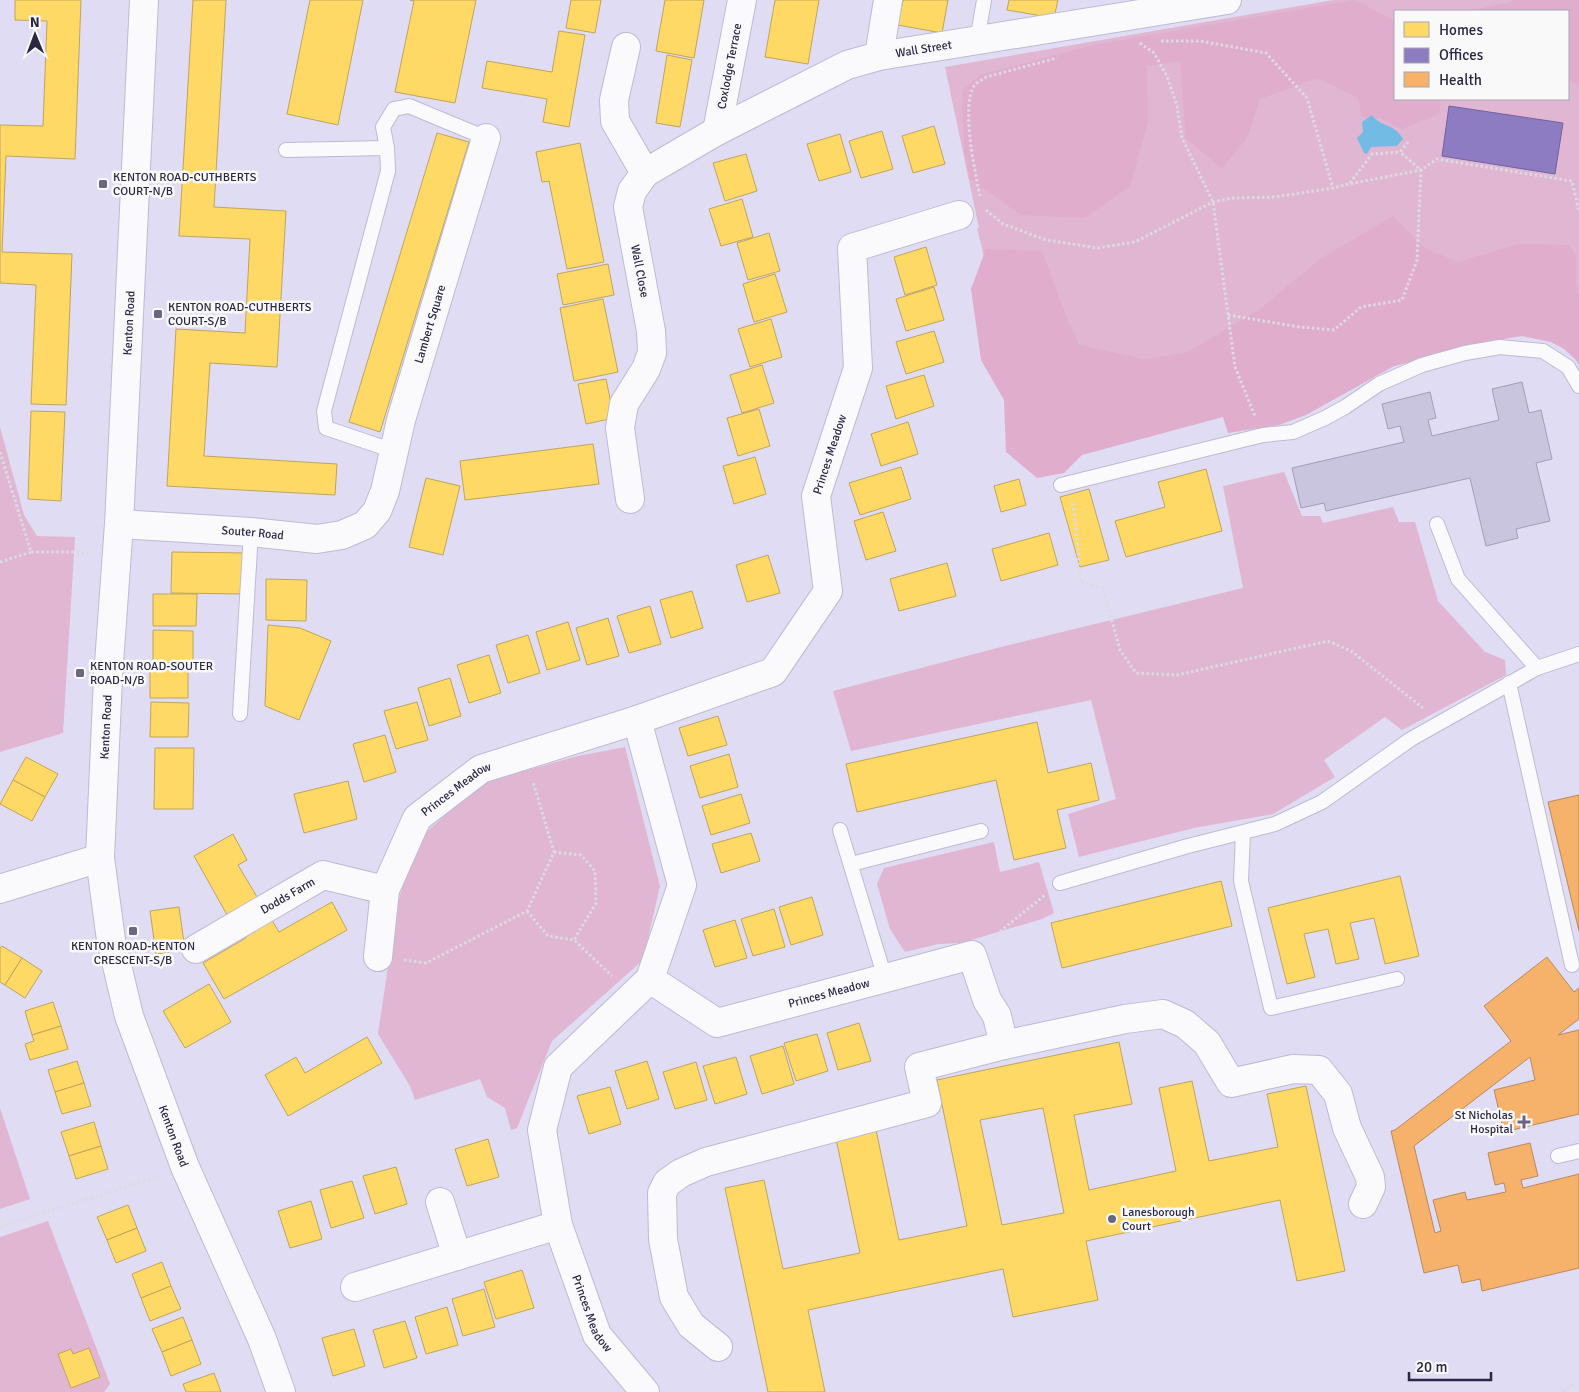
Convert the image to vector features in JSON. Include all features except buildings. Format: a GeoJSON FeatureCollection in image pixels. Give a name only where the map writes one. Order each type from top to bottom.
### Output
{"type":"FeatureCollection","features":[{"type":"Feature","properties":{"kind":"street","name":"Kenton Road"},"geometry":{"type":"LineString","coordinates":[[144,0],[119,524],[108,677],[100,858],[111,940],[129,1016],[185,1167],[262,1339],[281,1392]]}},
{"type":"Feature","properties":{"kind":"street","name":"Coxlodge Terrace"},"geometry":{"type":"LineString","coordinates":[[717,131],[742,0]]}},
{"type":"Feature","properties":{"kind":"street"},"geometry":{"type":"LineString","coordinates":[[879,56],[888,0]]}},
{"type":"Feature","properties":{"kind":"street","name":"Wall Street"},"geometry":{"type":"LineString","coordinates":[[645,173],[717,131],[847,64],[879,56],[977,41],[1083,12],[1227,0]]}},
{"type":"Feature","properties":{"kind":"street"},"geometry":{"type":"LineString","coordinates":[[626,47],[614,100],[615,121],[645,173]]}},
{"type":"Feature","properties":{"kind":"street","name":"Lambert Square"},"geometry":{"type":"LineString","coordinates":[[377,511],[385,491],[401,420],[486,138]]}},
{"type":"Feature","properties":{"kind":"street","name":"Wall Close"},"geometry":{"type":"LineString","coordinates":[[630,499],[620,428],[624,404],[646,370],[652,353],[651,332],[628,207],[632,191],[645,173]]}},
{"type":"Feature","properties":{"kind":"street","name":"Princes Meadow"},"geometry":{"type":"LineString","coordinates":[[378,957],[385,890],[417,818],[482,769],[637,720],[773,672],[828,591],[816,496],[858,368],[852,248],[970,211]]}},
{"type":"Feature","properties":{"kind":"street","name":"Souter Road"},"geometry":{"type":"LineString","coordinates":[[119,524],[251,532],[317,539],[342,535],[365,525],[377,511]]}},
{"type":"Feature","properties":{"kind":"street","name":"Princes Meadow"},"geometry":{"type":"LineString","coordinates":[[637,720],[682,885],[641,987],[558,1067],[542,1130],[558,1224],[597,1335],[645,1392]]}},
{"type":"Feature","properties":{"kind":"street"},"geometry":{"type":"LineString","coordinates":[[0,889],[100,858]]}},
{"type":"Feature","properties":{"kind":"street","name":"Dodds Farm"},"geometry":{"type":"LineString","coordinates":[[196,949],[323,875],[385,890]]}},
{"type":"Feature","properties":{"kind":"street"},"geometry":{"type":"LineString","coordinates":[[972,955],[987,1000],[996,1016],[1004,1046]]}},
{"type":"Feature","properties":{"kind":"street","name":"Princes Meadow"},"geometry":{"type":"LineString","coordinates":[[641,987],[717,1023],[972,955]]}},
{"type":"Feature","properties":{"kind":"street"},"geometry":{"type":"LineString","coordinates":[[718,1347],[691,1325],[674,1297],[662,1216],[662,1192],[667,1183],[706,1162],[927,1102],[919,1067],[1125,1019],[1163,1014],[1185,1024],[1207,1043],[1231,1083],[1293,1069],[1319,1070],[1338,1094],[1347,1128],[1370,1177],[1371,1188],[1363,1204]]}},
{"type":"Feature","properties":{"kind":"street"},"geometry":{"type":"LineString","coordinates":[[440,1202],[457,1256]]}},
{"type":"Feature","properties":{"kind":"street"},"geometry":{"type":"LineString","coordinates":[[355,1287],[558,1224]]}},
{"type":"Feature","properties":{"kind":"lane"},"geometry":{"type":"LineString","coordinates":[[977,41],[984,0]]}},
{"type":"Feature","properties":{"kind":"lane"},"geometry":{"type":"LineString","coordinates":[[394,451],[326,428],[324,411],[388,171],[387,148],[383,128],[394,110],[409,106],[486,138]]}},
{"type":"Feature","properties":{"kind":"lane"},"geometry":{"type":"LineString","coordinates":[[286,150],[387,148]]}},
{"type":"Feature","properties":{"kind":"lane"},"geometry":{"type":"LineString","coordinates":[[1066,483],[1263,435],[1293,432],[1345,407],[1379,384],[1422,366],[1465,353],[1500,347],[1543,351],[1568,367],[1579,386]]}},
{"type":"Feature","properties":{"kind":"lane"},"geometry":{"type":"LineString","coordinates":[[1437,524],[1458,579],[1537,668]]}},
{"type":"Feature","properties":{"kind":"lane"},"geometry":{"type":"LineString","coordinates":[[240,714],[251,532]]}},
{"type":"Feature","properties":{"kind":"lane"},"geometry":{"type":"LineString","coordinates":[[1060,883],[1188,846],[1275,824],[1322,802],[1411,739],[1509,683],[1537,668],[1579,654]]}},
{"type":"Feature","properties":{"kind":"lane"},"geometry":{"type":"LineString","coordinates":[[1509,683],[1572,965]]}},
{"type":"Feature","properties":{"kind":"lane"},"geometry":{"type":"LineString","coordinates":[[840,830],[885,978]]}},
{"type":"Feature","properties":{"kind":"lane"},"geometry":{"type":"LineString","coordinates":[[851,864],[981,831]]}},
{"type":"Feature","properties":{"kind":"lane"},"geometry":{"type":"LineString","coordinates":[[1243,833],[1241,882],[1271,1008],[1398,979]]}},
{"type":"Feature","properties":{"kind":"lane"},"geometry":{"type":"LineString","coordinates":[[1558,1156],[1579,1151]]}},
{"type":"Feature","properties":{"kind":"path"},"geometry":{"type":"LineString","coordinates":[[1144,40],[1134,40],[1154,53],[1167,76],[1177,106],[1182,138],[1212,202],[1235,367],[1263,435]]}},
{"type":"Feature","properties":{"kind":"path"},"geometry":{"type":"LineString","coordinates":[[1153,40],[1200,42],[1266,53],[1307,98],[1333,188]]}},
{"type":"Feature","properties":{"kind":"path"},"geometry":{"type":"LineString","coordinates":[[980,198],[971,151],[968,100],[973,86],[986,77],[1060,57]]}},
{"type":"Feature","properties":{"kind":"path"},"geometry":{"type":"LineString","coordinates":[[1400,152],[1408,142]]}},
{"type":"Feature","properties":{"kind":"path"},"geometry":{"type":"LineString","coordinates":[[1349,184],[1372,154],[1400,152],[1421,170]]}},
{"type":"Feature","properties":{"kind":"path"},"geometry":{"type":"LineString","coordinates":[[970,211],[1046,240],[1098,248],[1135,242],[1212,202],[1232,198],[1275,197],[1333,188],[1421,170],[1437,159],[1572,181],[1579,212]]}},
{"type":"Feature","properties":{"kind":"path"},"geometry":{"type":"LineString","coordinates":[[1228,316],[1334,330],[1361,307],[1402,300],[1417,260],[1421,170]]}},
{"type":"Feature","properties":{"kind":"path"},"geometry":{"type":"LineString","coordinates":[[0,452],[31,552]]}},
{"type":"Feature","properties":{"kind":"path"},"geometry":{"type":"LineString","coordinates":[[1066,483],[1081,582],[1103,588],[1120,650],[1136,673],[1177,675],[1328,641],[1351,651],[1442,722]]}},
{"type":"Feature","properties":{"kind":"path"},"geometry":{"type":"LineString","coordinates":[[0,562],[31,552],[74,552],[117,557]]}},
{"type":"Feature","properties":{"kind":"path"},"geometry":{"type":"LineString","coordinates":[[378,957],[426,963],[527,911],[554,852],[524,755]]}},
{"type":"Feature","properties":{"kind":"path"},"geometry":{"type":"LineString","coordinates":[[554,852],[581,855],[594,871],[596,903],[574,940]]}},
{"type":"Feature","properties":{"kind":"path"},"geometry":{"type":"LineString","coordinates":[[972,955],[1060,883]]}},
{"type":"Feature","properties":{"kind":"path"},"geometry":{"type":"LineString","coordinates":[[527,911],[548,936],[574,940],[641,987]]}},
{"type":"Feature","properties":{"kind":"path"},"geometry":{"type":"LineString","coordinates":[[0,1227],[185,1167]]}},
{"type":"Feature","properties":{"kind":"path"},"geometry":{"type":"LineString","coordinates":[[1563,1392],[1579,1381]]}},
{"type":"Feature","properties":{"kind":"shaded area"},"geometry":{"type":"Polygon","coordinates":[[[1333,0],[1579,0],[1579,354],[1531,328],[1030,467],[977,228],[979,228],[945,67],[1333,0]]]}},
{"type":"Feature","properties":{"kind":"shaded area"},"geometry":{"type":"Polygon","coordinates":[[[1355,0],[1394,20],[1394,100],[1441,100],[1439,114],[1402,129],[1380,118],[1362,118],[1358,98],[1317,78],[1260,99],[1247,138],[1222,168],[1186,139],[1180,61],[1147,66],[1148,122],[1130,186],[1085,218],[1021,215],[970,179],[964,147],[962,91],[980,75],[1093,45],[1355,0]]]}},
{"type":"Feature","properties":{"kind":"shaded area"},"geometry":{"type":"Polygon","coordinates":[[[1512,0],[1579,0],[1579,85],[1569,81],[1569,10],[1471,10],[1508,3],[1512,0]]]}},
{"type":"Feature","properties":{"kind":"shaded area"},"geometry":{"type":"Polygon","coordinates":[[[1393,216],[1425,248],[1458,262],[1518,244],[1568,245],[1576,255],[1576,283],[1579,296],[1579,365],[1564,349],[1551,342],[1522,336],[1498,340],[1394,366],[1306,415],[1279,425],[1228,433],[1223,417],[1082,455],[1064,473],[1037,478],[1006,452],[1004,400],[981,360],[971,289],[986,249],[1042,251],[1062,306],[1079,345],[1144,359],[1188,352],[1260,309],[1320,259],[1393,216]]]}},
{"type":"Feature","properties":{"kind":"shaded area"},"geometry":{"type":"Polygon","coordinates":[[[0,427],[24,515],[37,536],[75,537],[63,733],[0,752],[0,427]]]}},
{"type":"Feature","properties":{"kind":"shaded area"},"geometry":{"type":"Polygon","coordinates":[[[1284,472],[1302,516],[1320,516],[1323,523],[1393,507],[1399,522],[1415,522],[1438,601],[1485,652],[1505,660],[1506,675],[1402,730],[1385,717],[1324,760],[1335,777],[1273,814],[1194,828],[1079,857],[1068,814],[1116,799],[1091,700],[851,751],[833,691],[1005,646],[1243,588],[1223,486],[1284,472]]]}},
{"type":"Feature","properties":{"kind":"shaded area"},"geometry":{"type":"Polygon","coordinates":[[[625,747],[660,886],[643,960],[552,1041],[517,1128],[511,1130],[505,1108],[487,1097],[480,1079],[415,1100],[410,1086],[378,1034],[397,906],[408,868],[425,833],[484,782],[578,756],[625,747]]]}},
{"type":"Feature","properties":{"kind":"shaded area"},"geometry":{"type":"Polygon","coordinates":[[[994,842],[1000,872],[1039,862],[1054,913],[1042,919],[961,943],[938,944],[905,952],[890,929],[877,884],[884,868],[994,842]]]}},
{"type":"Feature","properties":{"kind":"shaded area"},"geometry":{"type":"Polygon","coordinates":[[[0,1108],[30,1199],[0,1209],[0,1108]]]}},
{"type":"Feature","properties":{"kind":"shaded area"},"geometry":{"type":"Polygon","coordinates":[[[48,1221],[110,1384],[104,1392],[0,1392],[0,1237],[48,1221]]]}},
{"type":"Feature","properties":{"kind":"water"},"geometry":{"type":"Polygon","coordinates":[[[1372,115],[1379,122],[1391,127],[1399,134],[1403,139],[1397,146],[1371,147],[1367,154],[1364,153],[1357,138],[1363,132],[1362,122],[1372,115]]]}},
{"type":"Feature","properties":{"kind":"place","name":"KENTON ROAD-CUTHBERTS COURT-N/B"},"geometry":{"type":"Point","coordinates":[103,184]}},
{"type":"Feature","properties":{"kind":"place","name":"KENTON ROAD-CUTHBERTS COURT-S/B"},"geometry":{"type":"Point","coordinates":[158,314]}},
{"type":"Feature","properties":{"kind":"place","name":"KENTON ROAD-SOUTER ROAD-N/B"},"geometry":{"type":"Point","coordinates":[80,673]}},
{"type":"Feature","properties":{"kind":"place","name":"KENTON ROAD-KENTON CRESCENT-S/B"},"geometry":{"type":"Point","coordinates":[133,931]}},
{"type":"Feature","properties":{"kind":"place","name":"St Nicholas Hospital"},"geometry":{"type":"Point","coordinates":[1524,1122]}},
{"type":"Feature","properties":{"kind":"place","name":"Lanesborough Court"},"geometry":{"type":"Point","coordinates":[1112,1219]}}]}
